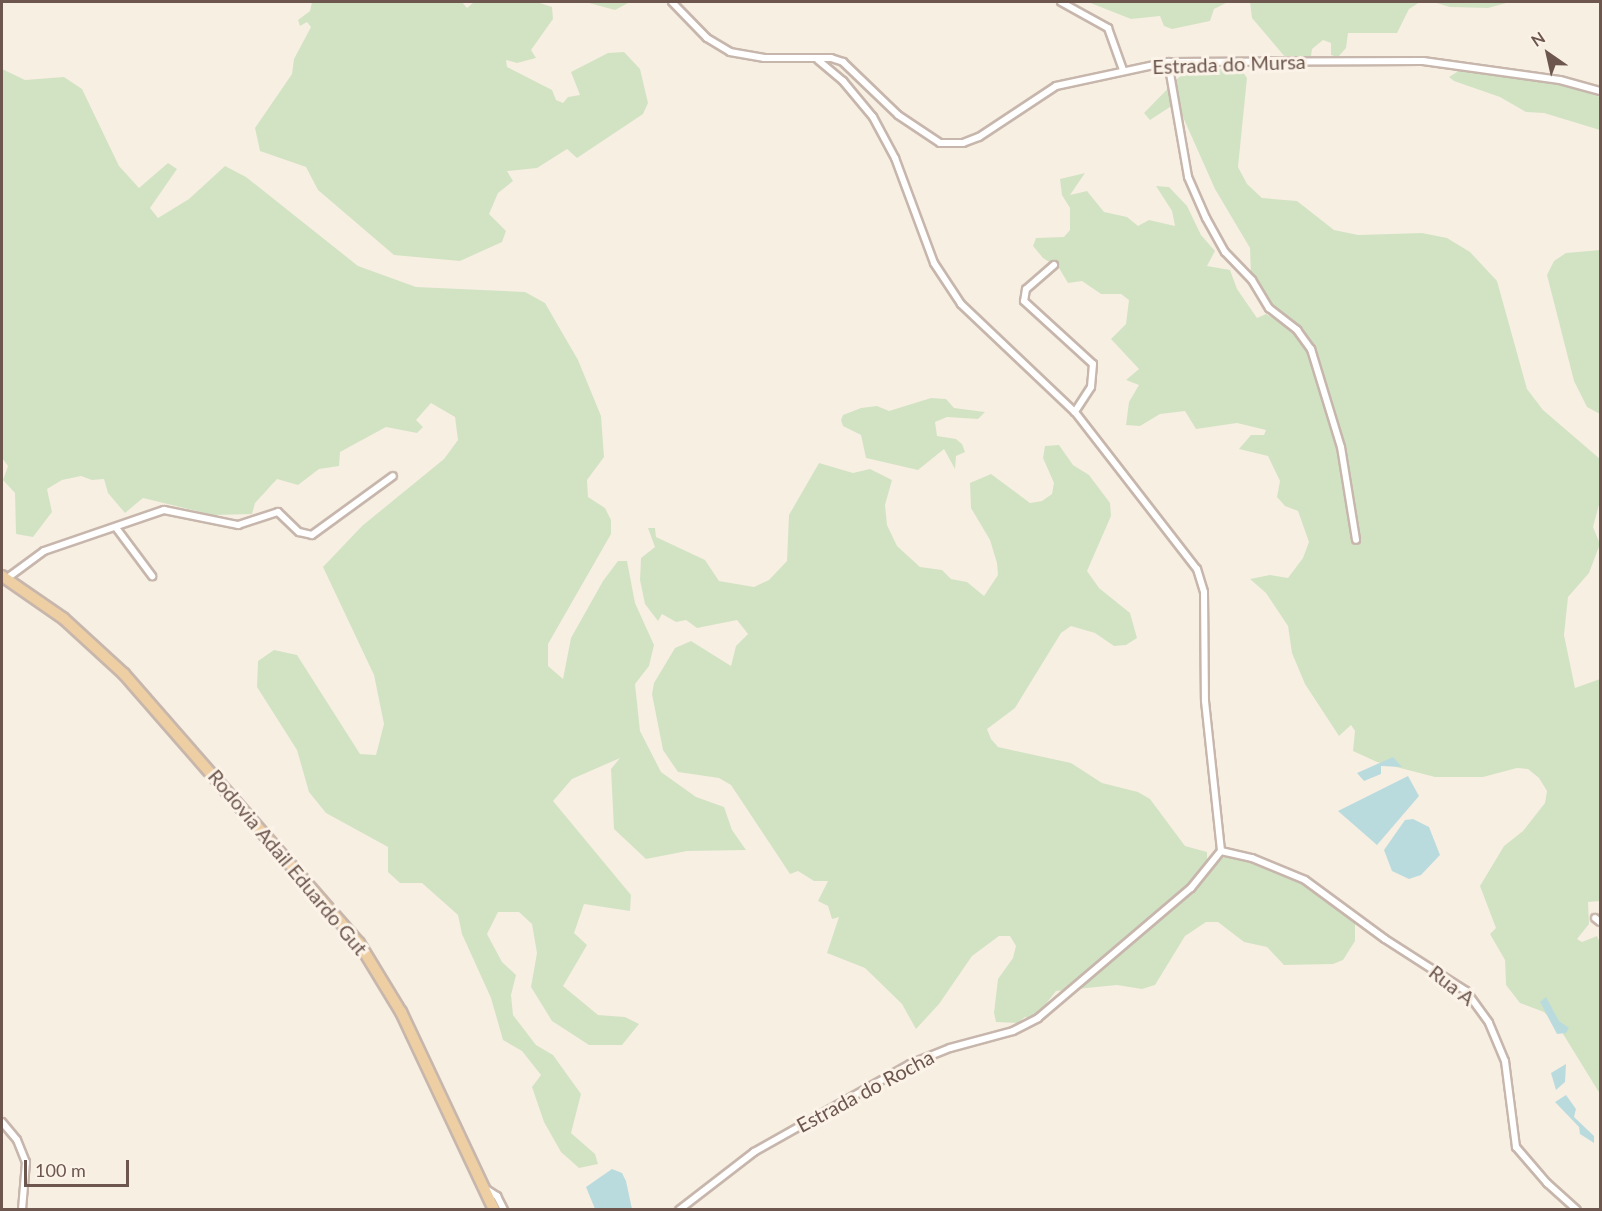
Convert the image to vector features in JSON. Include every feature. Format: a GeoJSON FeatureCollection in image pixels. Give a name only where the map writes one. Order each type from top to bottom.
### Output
{"type":"FeatureCollection","features":[{"type":"Feature","properties":{"kind":"main road","name":"Rodovia Adail Eduardo Gut"},"geometry":{"type":"LineString","coordinates":[[4,577],[64,619],[124,674],[354,936],[401,1012],[494,1209]]}},
{"type":"Feature","properties":{"kind":"street","name":"Estrada do Mursa"},"geometry":{"type":"LineString","coordinates":[[672,2],[707,38],[730,52],[764,58],[818,60],[831,58],[843,62],[919,132],[940,143],[952,144],[979,137],[1056,86],[1168,62],[1423,61],[1560,80],[1600,92]]}},
{"type":"Feature","properties":{"kind":"street"},"geometry":{"type":"LineString","coordinates":[[1062,2],[1108,28],[1123,70]]}},
{"type":"Feature","properties":{"kind":"street"},"geometry":{"type":"LineString","coordinates":[[818,60],[848,86],[873,117],[895,158],[924,242],[946,283],[974,318],[1046,380],[1075,412],[1189,558],[1201,580],[1205,701],[1221,851]]}},
{"type":"Feature","properties":{"kind":"street"},"geometry":{"type":"LineString","coordinates":[[1168,62],[1188,177],[1206,218],[1226,252],[1252,280],[1264,301],[1297,330],[1311,349],[1341,447],[1356,540]]}},
{"type":"Feature","properties":{"kind":"street"},"geometry":{"type":"LineString","coordinates":[[1054,265],[1026,289],[1024,301],[1093,363],[1091,387],[1075,412]]}},
{"type":"Feature","properties":{"kind":"street"},"geometry":{"type":"LineString","coordinates":[[4,577],[44,551],[117,529],[164,510],[238,525],[278,513],[300,532],[312,535],[393,476]]}},
{"type":"Feature","properties":{"kind":"street"},"geometry":{"type":"LineString","coordinates":[[117,529],[152,576]]}},
{"type":"Feature","properties":{"kind":"street","name":"Estrada do Rocha"},"geometry":{"type":"LineString","coordinates":[[678,1209],[754,1152],[910,1064],[950,1048],[1013,1031],[1038,1018],[1191,888],[1221,851]]}},
{"type":"Feature","properties":{"kind":"street","name":"Rua A"},"geometry":{"type":"LineString","coordinates":[[1221,851],[1252,858],[1305,880],[1385,939],[1466,991],[1489,1023],[1505,1061],[1516,1146],[1546,1183],[1577,1209]]}},
{"type":"Feature","properties":{"kind":"street"},"geometry":{"type":"LineString","coordinates":[[2,1122],[17,1140],[26,1162],[22,1209]]}},
{"type":"Feature","properties":{"kind":"street"},"geometry":{"type":"LineString","coordinates":[[483,1187],[497,1196],[504,1209]]}},
{"type":"Feature","properties":{"kind":"green space"},"geometry":{"type":"Polygon","coordinates":[[[312,2],[462,2],[467,8],[474,2],[540,3],[552,7],[553,19],[531,50],[536,58],[517,63],[506,60],[507,67],[552,90],[556,100],[563,103],[568,97],[580,95],[571,72],[608,53],[624,52],[640,69],[648,103],[643,114],[577,158],[567,149],[537,168],[507,171],[513,181],[498,193],[489,214],[506,231],[502,242],[460,261],[394,255],[318,190],[306,167],[260,151],[255,128],[292,74],[294,59],[311,27],[307,22],[300,26],[298,20],[310,11],[312,2]]]}},
{"type":"Feature","properties":{"kind":"green space"},"geometry":{"type":"Polygon","coordinates":[[[585,2],[630,2],[615,10],[585,2]]]}},
{"type":"Feature","properties":{"kind":"green space"},"geometry":{"type":"Polygon","coordinates":[[[1088,2],[1228,2],[1214,9],[1210,21],[1172,29],[1164,26],[1160,16],[1131,19],[1088,2]]]}},
{"type":"Feature","properties":{"kind":"green space"},"geometry":{"type":"Polygon","coordinates":[[[1250,2],[1420,2],[1409,9],[1397,33],[1348,33],[1346,48],[1338,57],[1331,55],[1331,43],[1323,40],[1312,49],[1311,56],[1286,58],[1252,18],[1250,2]]]}},
{"type":"Feature","properties":{"kind":"green space"},"geometry":{"type":"Polygon","coordinates":[[[1433,2],[1510,2],[1488,8],[1450,7],[1433,2]]]}},
{"type":"Feature","properties":{"kind":"green space"},"geometry":{"type":"Polygon","coordinates":[[[1455,63],[1532,73],[1600,97],[1600,130],[1544,113],[1526,112],[1500,97],[1454,81],[1449,77],[1457,72],[1455,63]]]}},
{"type":"Feature","properties":{"kind":"green space"},"geometry":{"type":"Polygon","coordinates":[[[1200,67],[1242,71],[1247,78],[1238,167],[1247,184],[1262,198],[1297,201],[1334,230],[1358,235],[1422,233],[1447,238],[1470,252],[1497,281],[1527,389],[1543,410],[1600,459],[1600,501],[1593,527],[1600,544],[1589,573],[1568,597],[1564,635],[1575,688],[1600,679],[1600,901],[1588,902],[1589,924],[1577,939],[1582,942],[1597,936],[1600,943],[1600,1094],[1560,1029],[1544,1012],[1520,1003],[1506,985],[1505,960],[1490,934],[1496,928],[1480,886],[1504,846],[1523,831],[1545,803],[1547,791],[1539,778],[1528,769],[1517,768],[1483,777],[1435,777],[1377,762],[1353,751],[1355,731],[1351,725],[1339,736],[1305,684],[1292,653],[1288,626],[1266,593],[1250,579],[1270,575],[1288,578],[1303,558],[1309,542],[1298,511],[1285,506],[1277,497],[1280,481],[1268,456],[1239,449],[1251,435],[1264,435],[1266,430],[1237,423],[1196,429],[1185,411],[1160,414],[1140,426],[1126,425],[1129,402],[1139,385],[1126,380],[1139,369],[1111,339],[1126,324],[1129,300],[1121,294],[1101,294],[1082,281],[1068,283],[1059,268],[1043,258],[1033,246],[1036,238],[1064,237],[1070,230],[1070,208],[1062,195],[1060,179],[1085,173],[1070,195],[1087,191],[1104,212],[1127,217],[1138,226],[1149,220],[1175,226],[1172,211],[1156,186],[1169,187],[1187,206],[1201,235],[1215,251],[1207,266],[1230,270],[1237,289],[1257,318],[1266,314],[1285,325],[1293,322],[1272,307],[1251,275],[1250,248],[1215,189],[1179,108],[1173,105],[1150,120],[1144,113],[1186,70],[1200,67]]]}},
{"type":"Feature","properties":{"kind":"green space"},"geometry":{"type":"Polygon","coordinates":[[[2,69],[25,80],[64,77],[82,89],[119,166],[139,188],[168,163],[177,169],[150,208],[158,218],[189,199],[225,166],[246,177],[358,266],[416,287],[525,292],[545,303],[578,360],[601,416],[604,457],[587,480],[588,497],[605,508],[611,520],[611,534],[548,644],[548,666],[563,679],[571,638],[603,581],[618,561],[627,561],[635,603],[654,645],[649,666],[635,684],[640,731],[661,772],[696,797],[724,807],[732,830],[746,850],[687,851],[646,859],[614,829],[611,769],[620,758],[572,779],[553,801],[631,895],[630,911],[584,904],[574,933],[587,945],[563,986],[598,1015],[625,1017],[639,1024],[622,1045],[589,1045],[552,1021],[531,987],[537,953],[532,924],[519,912],[498,912],[487,934],[502,962],[516,975],[511,995],[513,1015],[536,1045],[553,1055],[581,1094],[571,1133],[595,1154],[598,1164],[579,1168],[561,1152],[544,1122],[532,1087],[541,1075],[522,1051],[503,1040],[491,998],[462,934],[458,915],[422,883],[400,883],[388,872],[388,847],[326,813],[309,792],[297,750],[257,687],[258,661],[274,650],[297,655],[360,754],[376,755],[384,724],[374,675],[323,567],[362,526],[444,459],[458,440],[455,417],[431,403],[416,420],[423,427],[417,433],[386,427],[340,452],[339,466],[319,469],[298,485],[277,479],[255,503],[252,514],[213,515],[143,498],[125,513],[108,493],[104,479],[92,480],[81,476],[62,480],[47,489],[52,512],[33,537],[16,534],[15,493],[3,480],[8,466],[2,458],[2,69]]]}},
{"type":"Feature","properties":{"kind":"green space"},"geometry":{"type":"Polygon","coordinates":[[[1600,250],[1600,414],[1587,407],[1574,381],[1547,275],[1554,261],[1566,253],[1600,250]]]}},
{"type":"Feature","properties":{"kind":"green space"},"geometry":{"type":"Polygon","coordinates":[[[931,398],[946,399],[954,408],[985,412],[978,419],[947,417],[935,422],[937,436],[956,439],[962,444],[965,452],[956,456],[955,469],[944,449],[918,470],[866,458],[861,435],[843,426],[841,420],[843,415],[861,408],[877,406],[889,411],[931,398]]]}},
{"type":"Feature","properties":{"kind":"green space"},"geometry":{"type":"Polygon","coordinates":[[[1059,445],[1073,465],[1089,475],[1110,503],[1111,516],[1087,571],[1099,588],[1130,613],[1137,638],[1126,645],[1114,646],[1095,633],[1071,626],[1061,633],[1015,708],[987,729],[991,739],[998,747],[1071,763],[1102,783],[1138,792],[1150,799],[1185,846],[1207,852],[1207,863],[1234,854],[1249,856],[1303,882],[1355,918],[1355,941],[1343,960],[1333,964],[1284,965],[1267,947],[1244,942],[1218,922],[1206,922],[1185,936],[1155,985],[1142,989],[1117,985],[1056,991],[1033,1020],[1025,1017],[1018,1023],[996,1022],[994,1013],[998,979],[1013,958],[1016,946],[1010,936],[999,936],[972,956],[939,1004],[916,1029],[902,1004],[865,968],[827,953],[839,917],[832,919],[828,906],[818,901],[828,881],[814,881],[798,871],[790,874],[731,785],[719,778],[678,772],[663,750],[652,694],[654,683],[675,648],[691,641],[731,666],[736,646],[748,634],[737,620],[697,628],[686,620],[676,622],[662,614],[658,621],[645,604],[640,580],[641,558],[655,547],[648,528],[655,528],[656,537],[705,560],[719,581],[754,587],[769,580],[787,561],[789,515],[819,463],[853,473],[870,469],[892,480],[885,505],[887,525],[897,546],[920,567],[942,570],[951,579],[967,582],[984,596],[998,575],[997,563],[990,540],[971,508],[970,483],[991,474],[1030,503],[1042,501],[1052,494],[1054,483],[1043,458],[1045,446],[1059,445]]]}},
{"type":"Feature","properties":{"kind":"water"},"geometry":{"type":"Polygon","coordinates":[[[1393,757],[1402,767],[1381,766],[1381,774],[1364,781],[1357,773],[1393,757]]]}},
{"type":"Feature","properties":{"kind":"water"},"geometry":{"type":"Polygon","coordinates":[[[1408,776],[1419,796],[1377,845],[1338,811],[1408,776]]]}},
{"type":"Feature","properties":{"kind":"water"},"geometry":{"type":"Polygon","coordinates":[[[1413,819],[1429,827],[1440,855],[1421,875],[1409,879],[1392,871],[1384,850],[1405,820],[1413,819]]]}},
{"type":"Feature","properties":{"kind":"water"},"geometry":{"type":"Polygon","coordinates":[[[1546,997],[1559,1021],[1569,1028],[1566,1033],[1557,1034],[1540,1002],[1546,997]]]}},
{"type":"Feature","properties":{"kind":"water"},"geometry":{"type":"Polygon","coordinates":[[[1566,1064],[1565,1082],[1556,1090],[1551,1073],[1566,1064]]]}},
{"type":"Feature","properties":{"kind":"water"},"geometry":{"type":"Polygon","coordinates":[[[1566,1095],[1576,1109],[1574,1117],[1594,1136],[1594,1143],[1580,1134],[1579,1127],[1555,1102],[1566,1095]]]}},
{"type":"Feature","properties":{"kind":"water"},"geometry":{"type":"Polygon","coordinates":[[[612,1169],[622,1173],[626,1181],[632,1209],[595,1209],[586,1187],[612,1169]]]}}]}
